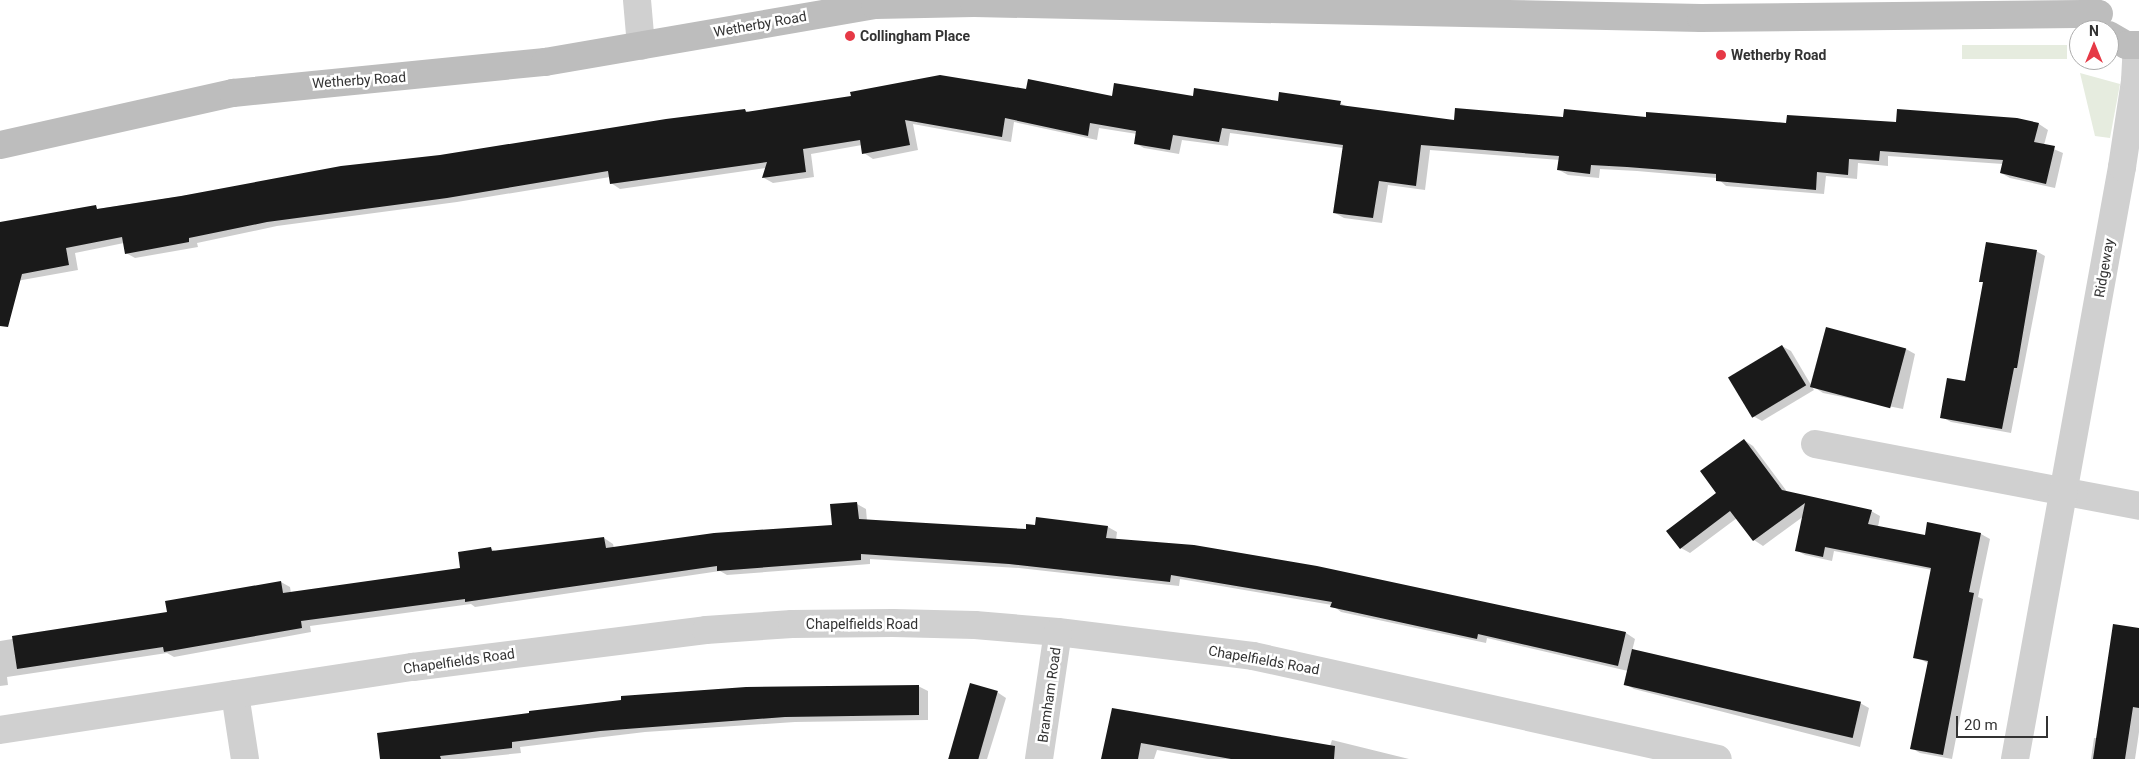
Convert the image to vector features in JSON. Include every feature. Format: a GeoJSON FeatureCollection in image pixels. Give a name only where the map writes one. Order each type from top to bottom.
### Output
{"type":"FeatureCollection","features":[{"type":"Feature","properties":{"kind":"main road","name":"Wetherby Road"},"geometry":{"type":"LineString","coordinates":[[0,145],[233,93],[545,62],[843,9],[916,3],[1701,18],[2104,20]]}},
{"type":"Feature","properties":{"kind":"main road"},"geometry":{"type":"LineString","coordinates":[[2119,36],[2126,44],[2138,45]]}},
{"type":"Feature","properties":{"kind":"street"},"geometry":{"type":"LineString","coordinates":[[636,0],[642,46]]}},
{"type":"Feature","properties":{"kind":"street","name":"Ridgeway"},"geometry":{"type":"LineString","coordinates":[[2015,759],[2122,167],[2135,81],[2138,45]]}},
{"type":"Feature","properties":{"kind":"street"},"geometry":{"type":"LineString","coordinates":[[1815,444],[2065,490],[2139,506]]}},
{"type":"Feature","properties":{"kind":"street","name":"Chapelfields Road"},"geometry":{"type":"LineString","coordinates":[[0,730],[478,659],[715,630],[792,624],[975,624],[1058,632],[1253,656],[1658,752],[1718,759]]}},
{"type":"Feature","properties":{"kind":"street","name":"Bramham Road"},"geometry":{"type":"LineString","coordinates":[[1039,759],[1058,632]]}},
{"type":"Feature","properties":{"kind":"street"},"geometry":{"type":"LineString","coordinates":[[235,694],[245,759]]}},
{"type":"Feature","properties":{"kind":"shaded area"},"geometry":{"type":"Polygon","coordinates":[[[1962,45],[2067,45],[2067,59],[1962,59],[1962,45]]]}},
{"type":"Feature","properties":{"kind":"shaded area"},"geometry":{"type":"Polygon","coordinates":[[[2080,73],[2120,84],[2110,138],[2095,136],[2080,73]]]}},
{"type":"Feature","properties":{"kind":"building"},"geometry":{"type":"Polygon","coordinates":[[[940,75],[1026,89],[1028,79],[1112,96],[1114,83],[1193,96],[1194,88],[1278,101],[1279,92],[1341,101],[1340,105],[1454,120],[1455,108],[1563,117],[1564,109],[1646,117],[1646,112],[1786,123],[1787,115],[1896,122],[1897,109],[2017,118],[2039,123],[2034,142],[2055,146],[2046,184],[2000,173],[2003,160],[1880,151],[1879,161],[1849,159],[1848,175],[1817,172],[1816,190],[1716,181],[1716,174],[1627,167],[1591,165],[1590,174],[1557,170],[1559,156],[1421,145],[1416,186],[1379,181],[1373,218],[1333,213],[1343,145],[1222,128],[1219,142],[1173,135],[1170,150],[1134,144],[1136,131],[1090,123],[1088,136],[1005,118],[1002,137],[905,120],[910,145],[862,154],[860,140],[803,149],[806,172],[762,178],[767,162],[610,184],[608,171],[447,198],[267,222],[189,238],[189,242],[125,254],[122,237],[66,248],[69,265],[22,274],[8,327],[0,326],[0,222],[96,205],[97,209],[181,196],[341,166],[440,155],[666,119],[745,109],[746,112],[851,96],[850,92],[940,75]]]}},
{"type":"Feature","properties":{"kind":"building"},"geometry":{"type":"Polygon","coordinates":[[[1986,242],[2037,250],[2017,368],[2014,368],[2002,429],[1940,418],[1947,378],[1965,381],[1983,282],[1979,282],[1986,242]]]}},
{"type":"Feature","properties":{"kind":"building"},"geometry":{"type":"Polygon","coordinates":[[[1826,327],[1906,348],[1890,408],[1810,387],[1826,327]]]}},
{"type":"Feature","properties":{"kind":"building"},"geometry":{"type":"Polygon","coordinates":[[[1782,345],[1806,385],[1752,418],[1728,377],[1782,345]]]}},
{"type":"Feature","properties":{"kind":"building"},"geometry":{"type":"Polygon","coordinates":[[[1744,439],[1782,490],[1872,510],[1868,524],[1925,535],[1927,522],[1981,533],[1969,592],[1974,593],[1943,755],[1910,749],[1928,661],[1913,658],[1931,568],[1825,547],[1823,557],[1795,551],[1805,503],[1753,541],[1730,511],[1680,549],[1666,531],[1716,493],[1700,471],[1744,439]]]}},
{"type":"Feature","properties":{"kind":"building"},"geometry":{"type":"Polygon","coordinates":[[[857,502],[859,519],[1026,529],[1026,524],[1035,525],[1036,517],[1108,526],[1106,538],[1194,545],[1317,566],[1626,632],[1618,666],[1478,634],[1477,639],[1330,607],[1332,602],[1171,575],[1170,582],[1009,564],[861,554],[861,560],[717,571],[717,566],[465,602],[465,599],[301,621],[302,628],[164,652],[163,647],[17,669],[12,636],[167,612],[165,601],[281,581],[283,593],[460,568],[458,552],[491,547],[492,551],[604,537],[606,548],[714,533],[832,525],[830,504],[857,502]]]}},
{"type":"Feature","properties":{"kind":"building"},"geometry":{"type":"Polygon","coordinates":[[[2113,624],[2139,628],[2139,708],[2133,707],[2125,759],[2093,759],[2113,624]]]}},
{"type":"Feature","properties":{"kind":"building"},"geometry":{"type":"Polygon","coordinates":[[[1632,649],[1861,702],[1853,738],[1624,685],[1632,649]]]}},
{"type":"Feature","properties":{"kind":"building"},"geometry":{"type":"Polygon","coordinates":[[[970,683],[998,691],[978,759],[948,759],[970,683]]]}},
{"type":"Feature","properties":{"kind":"building"},"geometry":{"type":"Polygon","coordinates":[[[919,685],[919,715],[785,717],[600,731],[512,742],[512,748],[440,756],[441,759],[380,759],[377,733],[621,700],[621,696],[746,687],[919,685]]]}},
{"type":"Feature","properties":{"kind":"building"},"geometry":{"type":"Polygon","coordinates":[[[1112,708],[1335,746],[1334,759],[1231,759],[1141,743],[1138,759],[1101,759],[1112,708]]]}},
{"type":"Feature","properties":{"kind":"place","name":"Collingham Place"},"geometry":{"type":"Point","coordinates":[850,36]}},
{"type":"Feature","properties":{"kind":"place","name":"Wetherby Road"},"geometry":{"type":"Point","coordinates":[1721,55]}}]}
